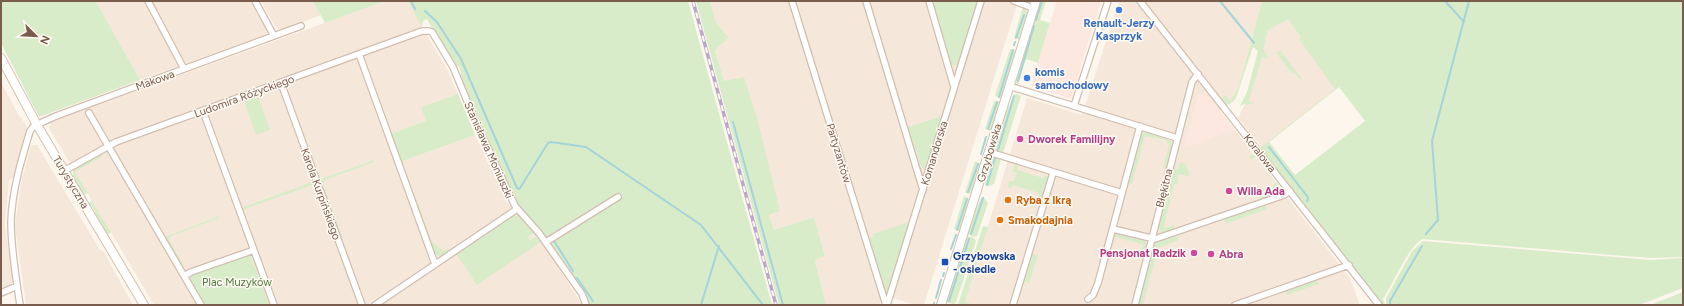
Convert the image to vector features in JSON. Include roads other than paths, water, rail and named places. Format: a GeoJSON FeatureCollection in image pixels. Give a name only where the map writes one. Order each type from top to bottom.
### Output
{"type":"FeatureCollection","features":[{"type":"Feature","properties":{"kind":"street"},"geometry":{"type":"LineString","coordinates":[[148,1],[184,69]]}},
{"type":"Feature","properties":{"kind":"street"},"geometry":{"type":"LineString","coordinates":[[255,1],[274,36]]}},
{"type":"Feature","properties":{"kind":"street","name":"Partyzantów"},"geometry":{"type":"LineString","coordinates":[[792,1],[887,305]]}},
{"type":"Feature","properties":{"kind":"street"},"geometry":{"type":"LineString","coordinates":[[866,1],[923,190]]}},
{"type":"Feature","properties":{"kind":"street"},"geometry":{"type":"LineString","coordinates":[[929,1],[954,87]]}},
{"type":"Feature","properties":{"kind":"street","name":"Komandorska"},"geometry":{"type":"LineString","coordinates":[[887,305],[981,1]]}},
{"type":"Feature","properties":{"kind":"street"},"geometry":{"type":"LineString","coordinates":[[1014,1],[1035,5]]}},
{"type":"Feature","properties":{"kind":"street"},"geometry":{"type":"LineString","coordinates":[[1074,106],[1108,1]]}},
{"type":"Feature","properties":{"kind":"street","name":"Koralowa"},"geometry":{"type":"LineString","coordinates":[[1140,1],[1379,305]]}},
{"type":"Feature","properties":{"kind":"street","name":"Grzybowska"},"geometry":{"type":"LineString","coordinates":[[941,305],[1035,5]]}},
{"type":"Feature","properties":{"kind":"street","name":"Makowa"},"geometry":{"type":"LineString","coordinates":[[37,125],[56,116],[301,26]]}},
{"type":"Feature","properties":{"kind":"street","name":"Ludomira Różyckiego"},"geometry":{"type":"LineString","coordinates":[[64,171],[108,146],[427,30]]}},
{"type":"Feature","properties":{"kind":"street","name":"Stanisława Moniuszki"},"geometry":{"type":"LineString","coordinates":[[427,30],[432,32],[453,67],[480,131],[517,209],[533,224],[546,242],[582,294],[586,305]]}},
{"type":"Feature","properties":{"kind":"street"},"geometry":{"type":"LineString","coordinates":[[359,54],[435,264]]}},
{"type":"Feature","properties":{"kind":"street","name":"Turystyczna"},"geometry":{"type":"LineString","coordinates":[[1,58],[37,125],[144,305]]}},
{"type":"Feature","properties":{"kind":"street","name":"Błękitna"},"geometry":{"type":"LineString","coordinates":[[1135,305],[1192,82],[1198,74]]}},
{"type":"Feature","properties":{"kind":"street","name":"Karola Kurpińskiego"},"geometry":{"type":"LineString","coordinates":[[281,83],[362,305]]}},
{"type":"Feature","properties":{"kind":"street"},"geometry":{"type":"LineString","coordinates":[[1009,86],[1177,138]]}},
{"type":"Feature","properties":{"kind":"street"},"geometry":{"type":"LineString","coordinates":[[204,111],[274,305]]}},
{"type":"Feature","properties":{"kind":"street"},"geometry":{"type":"LineString","coordinates":[[89,113],[201,305]]}},
{"type":"Feature","properties":{"kind":"street"},"geometry":{"type":"LineString","coordinates":[[20,305],[11,228],[12,205],[18,172],[30,131],[37,125]]}},
{"type":"Feature","properties":{"kind":"street"},"geometry":{"type":"LineString","coordinates":[[1088,300],[1093,295],[1098,283],[1140,126]]}},
{"type":"Feature","properties":{"kind":"street"},"geometry":{"type":"LineString","coordinates":[[989,152],[1053,173],[1056,172],[1122,193]]}},
{"type":"Feature","properties":{"kind":"street"},"geometry":{"type":"LineString","coordinates":[[1013,305],[1053,173]]}},
{"type":"Feature","properties":{"kind":"street"},"geometry":{"type":"LineString","coordinates":[[1113,229],[1151,239],[1164,236],[1284,195],[1290,191]]}},
{"type":"Feature","properties":{"kind":"street"},"geometry":{"type":"LineString","coordinates":[[546,242],[618,197]]}},
{"type":"Feature","properties":{"kind":"street"},"geometry":{"type":"LineString","coordinates":[[375,305],[517,209]]}},
{"type":"Feature","properties":{"kind":"street"},"geometry":{"type":"LineString","coordinates":[[184,276],[191,272],[254,250]]}},
{"type":"Feature","properties":{"kind":"street"},"geometry":{"type":"LineString","coordinates":[[1235,305],[1348,265]]}},
{"type":"Feature","properties":{"kind":"street"},"geometry":{"type":"LineString","coordinates":[[1,294],[17,286]]}},
{"type":"Feature","properties":{"kind":"waterway"},"geometry":{"type":"LineString","coordinates":[[411,1],[415,9]]}},
{"type":"Feature","properties":{"kind":"waterway"},"geometry":{"type":"LineString","coordinates":[[1036,20],[1042,1]]}},
{"type":"Feature","properties":{"kind":"waterway"},"geometry":{"type":"LineString","coordinates":[[1220,1],[1254,43]]}},
{"type":"Feature","properties":{"kind":"waterway"},"geometry":{"type":"LineString","coordinates":[[1445,1],[1464,22]]}},
{"type":"Feature","properties":{"kind":"waterway"},"geometry":{"type":"LineString","coordinates":[[1426,234],[1438,220],[1432,141],[1469,1]]}},
{"type":"Feature","properties":{"kind":"waterway"},"geometry":{"type":"LineString","coordinates":[[425,11],[437,22],[461,59],[517,188],[520,188],[548,143],[551,142],[586,147],[701,225],[763,305]]}},
{"type":"Feature","properties":{"kind":"waterway"},"geometry":{"type":"LineString","coordinates":[[1016,38],[1024,15]]}},
{"type":"Feature","properties":{"kind":"waterway"},"geometry":{"type":"LineString","coordinates":[[1018,81],[1034,26]]}},
{"type":"Feature","properties":{"kind":"waterway"},"geometry":{"type":"LineString","coordinates":[[999,97],[1013,50]]}},
{"type":"Feature","properties":{"kind":"waterway"},"geometry":{"type":"LineString","coordinates":[[998,150],[1014,96]]}},
{"type":"Feature","properties":{"kind":"waterway"},"geometry":{"type":"LineString","coordinates":[[988,129],[997,102]]}},
{"type":"Feature","properties":{"kind":"waterway"},"geometry":{"type":"LineString","coordinates":[[733,122],[783,305]]}},
{"type":"Feature","properties":{"kind":"waterway"},"geometry":{"type":"LineString","coordinates":[[981,154],[986,137]]}},
{"type":"Feature","properties":{"kind":"waterway"},"geometry":{"type":"LineString","coordinates":[[1269,147],[1307,196],[1307,201]]}},
{"type":"Feature","properties":{"kind":"waterway"},"geometry":{"type":"LineString","coordinates":[[987,185],[995,158]]}},
{"type":"Feature","properties":{"kind":"waterway"},"geometry":{"type":"LineString","coordinates":[[968,192],[978,164]]}},
{"type":"Feature","properties":{"kind":"waterway"},"geometry":{"type":"LineString","coordinates":[[971,234],[983,198]]}},
{"type":"Feature","properties":{"kind":"waterway"},"geometry":{"type":"LineString","coordinates":[[957,230],[967,199]]}},
{"type":"Feature","properties":{"kind":"waterway"},"geometry":{"type":"LineString","coordinates":[[951,249],[956,235]]}},
{"type":"Feature","properties":{"kind":"waterway"},"geometry":{"type":"LineString","coordinates":[[949,301],[969,239]]}},
{"type":"Feature","properties":{"kind":"waterway"},"geometry":{"type":"LineString","coordinates":[[554,241],[573,271]]}},
{"type":"Feature","properties":{"kind":"waterway"},"geometry":{"type":"LineString","coordinates":[[701,305],[719,246]]}},
{"type":"Feature","properties":{"kind":"waterway"},"geometry":{"type":"LineString","coordinates":[[1390,305],[1390,301],[1422,246]]}},
{"type":"Feature","properties":{"kind":"waterway"},"geometry":{"type":"LineString","coordinates":[[577,278],[593,301]]}},
{"type":"Feature","properties":{"kind":"waterway"},"geometry":{"type":"LineString","coordinates":[[936,298],[941,280]]}},
{"type":"Feature","properties":{"kind":"railway"},"geometry":{"type":"LineString","coordinates":[[693,1],[776,305]]}},
{"type":"Feature","properties":{"kind":"place","name":"Renault-Jerzy Kasprzyk"},"geometry":{"type":"Point","coordinates":[1119,10]}},
{"type":"Feature","properties":{"kind":"place","name":"komis samochodowy"},"geometry":{"type":"Point","coordinates":[1027,78]}},
{"type":"Feature","properties":{"kind":"place","name":"Dworek Familijny"},"geometry":{"type":"Point","coordinates":[1020,139]}},
{"type":"Feature","properties":{"kind":"place","name":"Willa Ada"},"geometry":{"type":"Point","coordinates":[1229,191]}},
{"type":"Feature","properties":{"kind":"place","name":"Ryba z Ikrą"},"geometry":{"type":"Point","coordinates":[1008,200]}},
{"type":"Feature","properties":{"kind":"place","name":"Smakodajnia"},"geometry":{"type":"Point","coordinates":[1000,220]}},
{"type":"Feature","properties":{"kind":"place","name":"Pensjonat Radzik"},"geometry":{"type":"Point","coordinates":[1194,253]}},
{"type":"Feature","properties":{"kind":"place","name":"Abra"},"geometry":{"type":"Point","coordinates":[1211,254]}},
{"type":"Feature","properties":{"kind":"place","name":"Grzybowska - osiedle"},"geometry":{"type":"Point","coordinates":[945,262]}},
{"type":"Feature","properties":{"kind":"park label","name":"Plac Muzyków"},"geometry":{"type":"Point","coordinates":[237,282]}}]}
